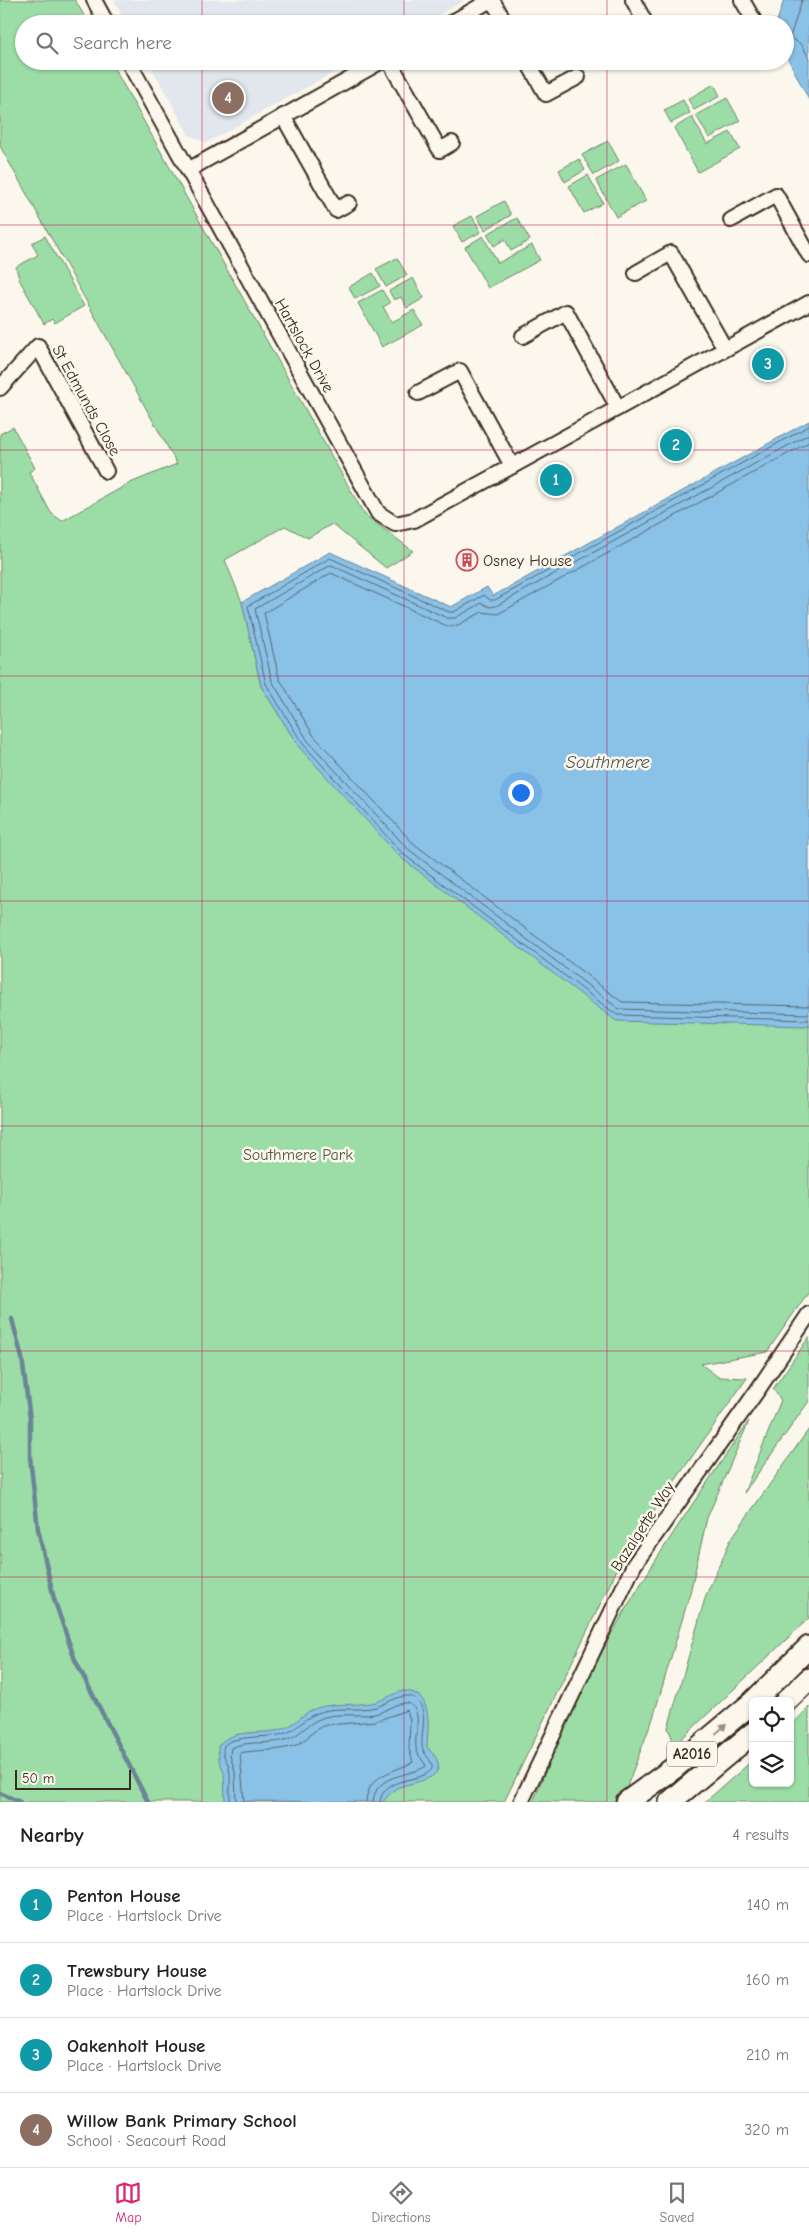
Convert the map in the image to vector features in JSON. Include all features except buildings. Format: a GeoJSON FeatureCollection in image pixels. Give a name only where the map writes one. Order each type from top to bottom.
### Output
{"type":"FeatureCollection","features":[{"type":"Feature","properties":{"kind":"main road","name":"A2016"},"geometry":{"type":"LineString","coordinates":[[758,1697],[809,1647]]}},
{"type":"Feature","properties":{"kind":"main road"},"geometry":{"type":"LineString","coordinates":[[790,1697],[809,1678]]}},
{"type":"Feature","properties":{"kind":"main road","name":"A2016"},"geometry":{"type":"LineString","coordinates":[[627,1802],[682,1762],[749,1704]]}},
{"type":"Feature","properties":{"kind":"main road","name":"A2016"},"geometry":{"type":"LineString","coordinates":[[670,1802],[748,1737]]}},
{"type":"Feature","properties":{"kind":"street"},"geometry":{"type":"LineString","coordinates":[[94,0],[102,15]]}},
{"type":"Feature","properties":{"kind":"street"},"geometry":{"type":"LineString","coordinates":[[465,15],[492,0],[501,15]]}},
{"type":"Feature","properties":{"kind":"street"},"geometry":{"type":"LineString","coordinates":[[633,0],[641,15]]}},
{"type":"Feature","properties":{"kind":"street"},"geometry":{"type":"LineString","coordinates":[[742,0],[751,15]]}},
{"type":"Feature","properties":{"kind":"street","name":"Hartslock Drive"},"geometry":{"type":"LineString","coordinates":[[133,70],[378,513],[395,524],[414,520],[809,303]]}},
{"type":"Feature","properties":{"kind":"street"},"geometry":{"type":"LineString","coordinates":[[188,170],[366,70]]}},
{"type":"Feature","properties":{"kind":"street"},"geometry":{"type":"LineString","coordinates":[[394,70],[440,150],[452,143]]}},
{"type":"Feature","properties":{"kind":"street"},"geometry":{"type":"LineString","coordinates":[[532,70],[546,94],[578,77]]}},
{"type":"Feature","properties":{"kind":"street"},"geometry":{"type":"LineString","coordinates":[[283,116],[336,210],[349,203]]}},
{"type":"Feature","properties":{"kind":"street"},"geometry":{"type":"LineString","coordinates":[[731,220],[776,195],[809,255]]}},
{"type":"Feature","properties":{"kind":"street"},"geometry":{"type":"LineString","coordinates":[[636,272],[671,253],[725,349]]}},
{"type":"Feature","properties":{"kind":"street"},"geometry":{"type":"LineString","coordinates":[[523,336],[566,312],[618,408]]}},
{"type":"Feature","properties":{"kind":"street","name":"St Edmunds Close"},"geometry":{"type":"LineString","coordinates":[[0,388],[38,346],[106,471]]}},
{"type":"Feature","properties":{"kind":"street"},"geometry":{"type":"LineString","coordinates":[[418,393],[460,371],[512,466]]}},
{"type":"Feature","properties":{"kind":"street","name":"Bazalgette Way"},"geometry":{"type":"LineString","coordinates":[[521,1802],[634,1565],[758,1391],[809,1314]]}},
{"type":"Feature","properties":{"kind":"shaded area"},"geometry":{"type":"Polygon","coordinates":[[[114,0],[465,0],[438,15],[122,15],[114,0]]]}},
{"type":"Feature","properties":{"kind":"shaded area"},"geometry":{"type":"Polygon","coordinates":[[[153,70],[338,70],[206,143],[189,135],[153,70]]]}},
{"type":"Feature","properties":{"kind":"green space","name":"Southmere Park"},"geometry":{"type":"Polygon","coordinates":[[[0,0],[75,0],[84,15],[15,15],[15,70],[115,70],[364,514],[413,551],[386,568],[332,524],[308,538],[285,526],[225,560],[242,602],[261,686],[299,747],[809,1022],[809,1291],[767,1352],[701,1364],[718,1377],[747,1378],[626,1551],[504,1802],[0,1802],[0,434],[13,427],[35,468],[29,472],[51,513],[62,521],[130,483],[177,464],[0,146],[0,0]]]}},
{"type":"Feature","properties":{"kind":"green space"},"geometry":{"type":"Polygon","coordinates":[[[714,84],[720,96],[694,110],[688,99],[714,84]]]}},
{"type":"Feature","properties":{"kind":"green space"},"geometry":{"type":"Polygon","coordinates":[[[727,98],[740,121],[709,138],[696,115],[727,98]]]}},
{"type":"Feature","properties":{"kind":"green space"},"geometry":{"type":"Polygon","coordinates":[[[683,100],[690,113],[671,123],[664,110],[683,100]]]}},
{"type":"Feature","properties":{"kind":"green space"},"geometry":{"type":"Polygon","coordinates":[[[692,117],[707,144],[730,132],[740,149],[698,172],[674,128],[692,117]]]}},
{"type":"Feature","properties":{"kind":"green space"},"geometry":{"type":"Polygon","coordinates":[[[608,141],[619,161],[594,175],[582,155],[608,141]]]}},
{"type":"Feature","properties":{"kind":"green space"},"geometry":{"type":"Polygon","coordinates":[[[579,159],[585,170],[565,182],[559,170],[579,159]]]}},
{"type":"Feature","properties":{"kind":"green space"},"geometry":{"type":"Polygon","coordinates":[[[626,164],[646,201],[616,217],[596,180],[626,164]]]}},
{"type":"Feature","properties":{"kind":"green space"},"geometry":{"type":"Polygon","coordinates":[[[588,175],[603,203],[584,213],[569,186],[588,175]]]}},
{"type":"Feature","properties":{"kind":"green space"},"geometry":{"type":"Polygon","coordinates":[[[504,201],[511,215],[485,230],[477,216],[504,201]]]}},
{"type":"Feature","properties":{"kind":"green space"},"geometry":{"type":"Polygon","coordinates":[[[472,216],[481,232],[462,242],[453,226],[472,216]]]}},
{"type":"Feature","properties":{"kind":"green space"},"geometry":{"type":"Polygon","coordinates":[[[517,218],[530,240],[511,251],[505,239],[494,246],[487,234],[517,218]]]}},
{"type":"Feature","properties":{"kind":"green space"},"geometry":{"type":"Polygon","coordinates":[[[45,236],[84,306],[55,323],[52,319],[44,324],[19,279],[16,267],[38,255],[32,243],[45,236]]]}},
{"type":"Feature","properties":{"kind":"green space"},"geometry":{"type":"Polygon","coordinates":[[[483,236],[498,263],[532,245],[540,260],[488,288],[465,247],[483,236]]]}},
{"type":"Feature","properties":{"kind":"green space"},"geometry":{"type":"Polygon","coordinates":[[[397,258],[407,275],[386,287],[376,269],[397,258]]]}},
{"type":"Feature","properties":{"kind":"green space"},"geometry":{"type":"Polygon","coordinates":[[[373,273],[380,286],[355,299],[349,287],[373,273]]]}},
{"type":"Feature","properties":{"kind":"green space"},"geometry":{"type":"Polygon","coordinates":[[[413,278],[424,298],[407,308],[401,297],[394,300],[389,291],[413,278]]]}},
{"type":"Feature","properties":{"kind":"green space"},"geometry":{"type":"Polygon","coordinates":[[[382,290],[390,303],[383,307],[392,322],[414,310],[423,325],[382,347],[358,303],[382,290]]]}},
{"type":"Feature","properties":{"kind":"green space"},"geometry":{"type":"Polygon","coordinates":[[[809,1337],[809,1401],[744,1493],[781,1400],[773,1389],[809,1337]]]}},
{"type":"Feature","properties":{"kind":"green space"},"geometry":{"type":"Polygon","coordinates":[[[749,1421],[707,1518],[690,1593],[653,1718],[621,1802],[533,1802],[569,1717],[626,1608],[668,1541],[749,1421]]]}},
{"type":"Feature","properties":{"kind":"green space"},"geometry":{"type":"Polygon","coordinates":[[[809,1429],[809,1618],[675,1745],[668,1728],[706,1595],[731,1539],[809,1429]]]}},
{"type":"Feature","properties":{"kind":"green space"},"geometry":{"type":"Polygon","coordinates":[[[809,1707],[809,1802],[705,1802],[749,1764],[749,1787],[794,1787],[794,1723],[809,1707]]]}},
{"type":"Feature","properties":{"kind":"water"},"geometry":{"type":"Polygon","coordinates":[[[784,0],[809,0],[809,100],[794,70],[794,15],[779,15],[784,0]]]}},
{"type":"Feature","properties":{"kind":"water","name":"Southmere"},"geometry":{"type":"Polygon","coordinates":[[[809,421],[809,1025],[616,1021],[400,857],[299,747],[261,686],[242,602],[330,552],[451,607],[487,587],[493,596],[809,421]]]}},
{"type":"Feature","properties":{"kind":"water"},"geometry":{"type":"Polygon","coordinates":[[[403,1691],[420,1697],[427,1711],[427,1747],[436,1758],[438,1767],[431,1777],[397,1788],[383,1802],[225,1801],[224,1772],[219,1760],[218,1746],[224,1740],[239,1734],[274,1731],[287,1727],[306,1713],[321,1707],[371,1703],[403,1691]]]}},
{"type":"Feature","properties":{"kind":"waterway"},"geometry":{"type":"LineString","coordinates":[[12,1319],[22,1358],[30,1419],[30,1457],[38,1529],[54,1599],[75,1660],[148,1802]]}},
{"type":"Feature","properties":{"kind":"waterway"},"geometry":{"type":"LineString","coordinates":[[0,1793],[20,1802]]}},
{"type":"Feature","properties":{"kind":"place","name":"Willow Bank Primary School"},"geometry":{"type":"Point","coordinates":[228,98]}},
{"type":"Feature","properties":{"kind":"place","name":"Oakenholt House"},"geometry":{"type":"Point","coordinates":[768,364]}},
{"type":"Feature","properties":{"kind":"place","name":"Trewsbury House"},"geometry":{"type":"Point","coordinates":[676,445]}},
{"type":"Feature","properties":{"kind":"place","name":"Penton House"},"geometry":{"type":"Point","coordinates":[556,480]}},
{"type":"Feature","properties":{"kind":"place","name":"Osney House"},"geometry":{"type":"Point","coordinates":[467,560]}}]}
